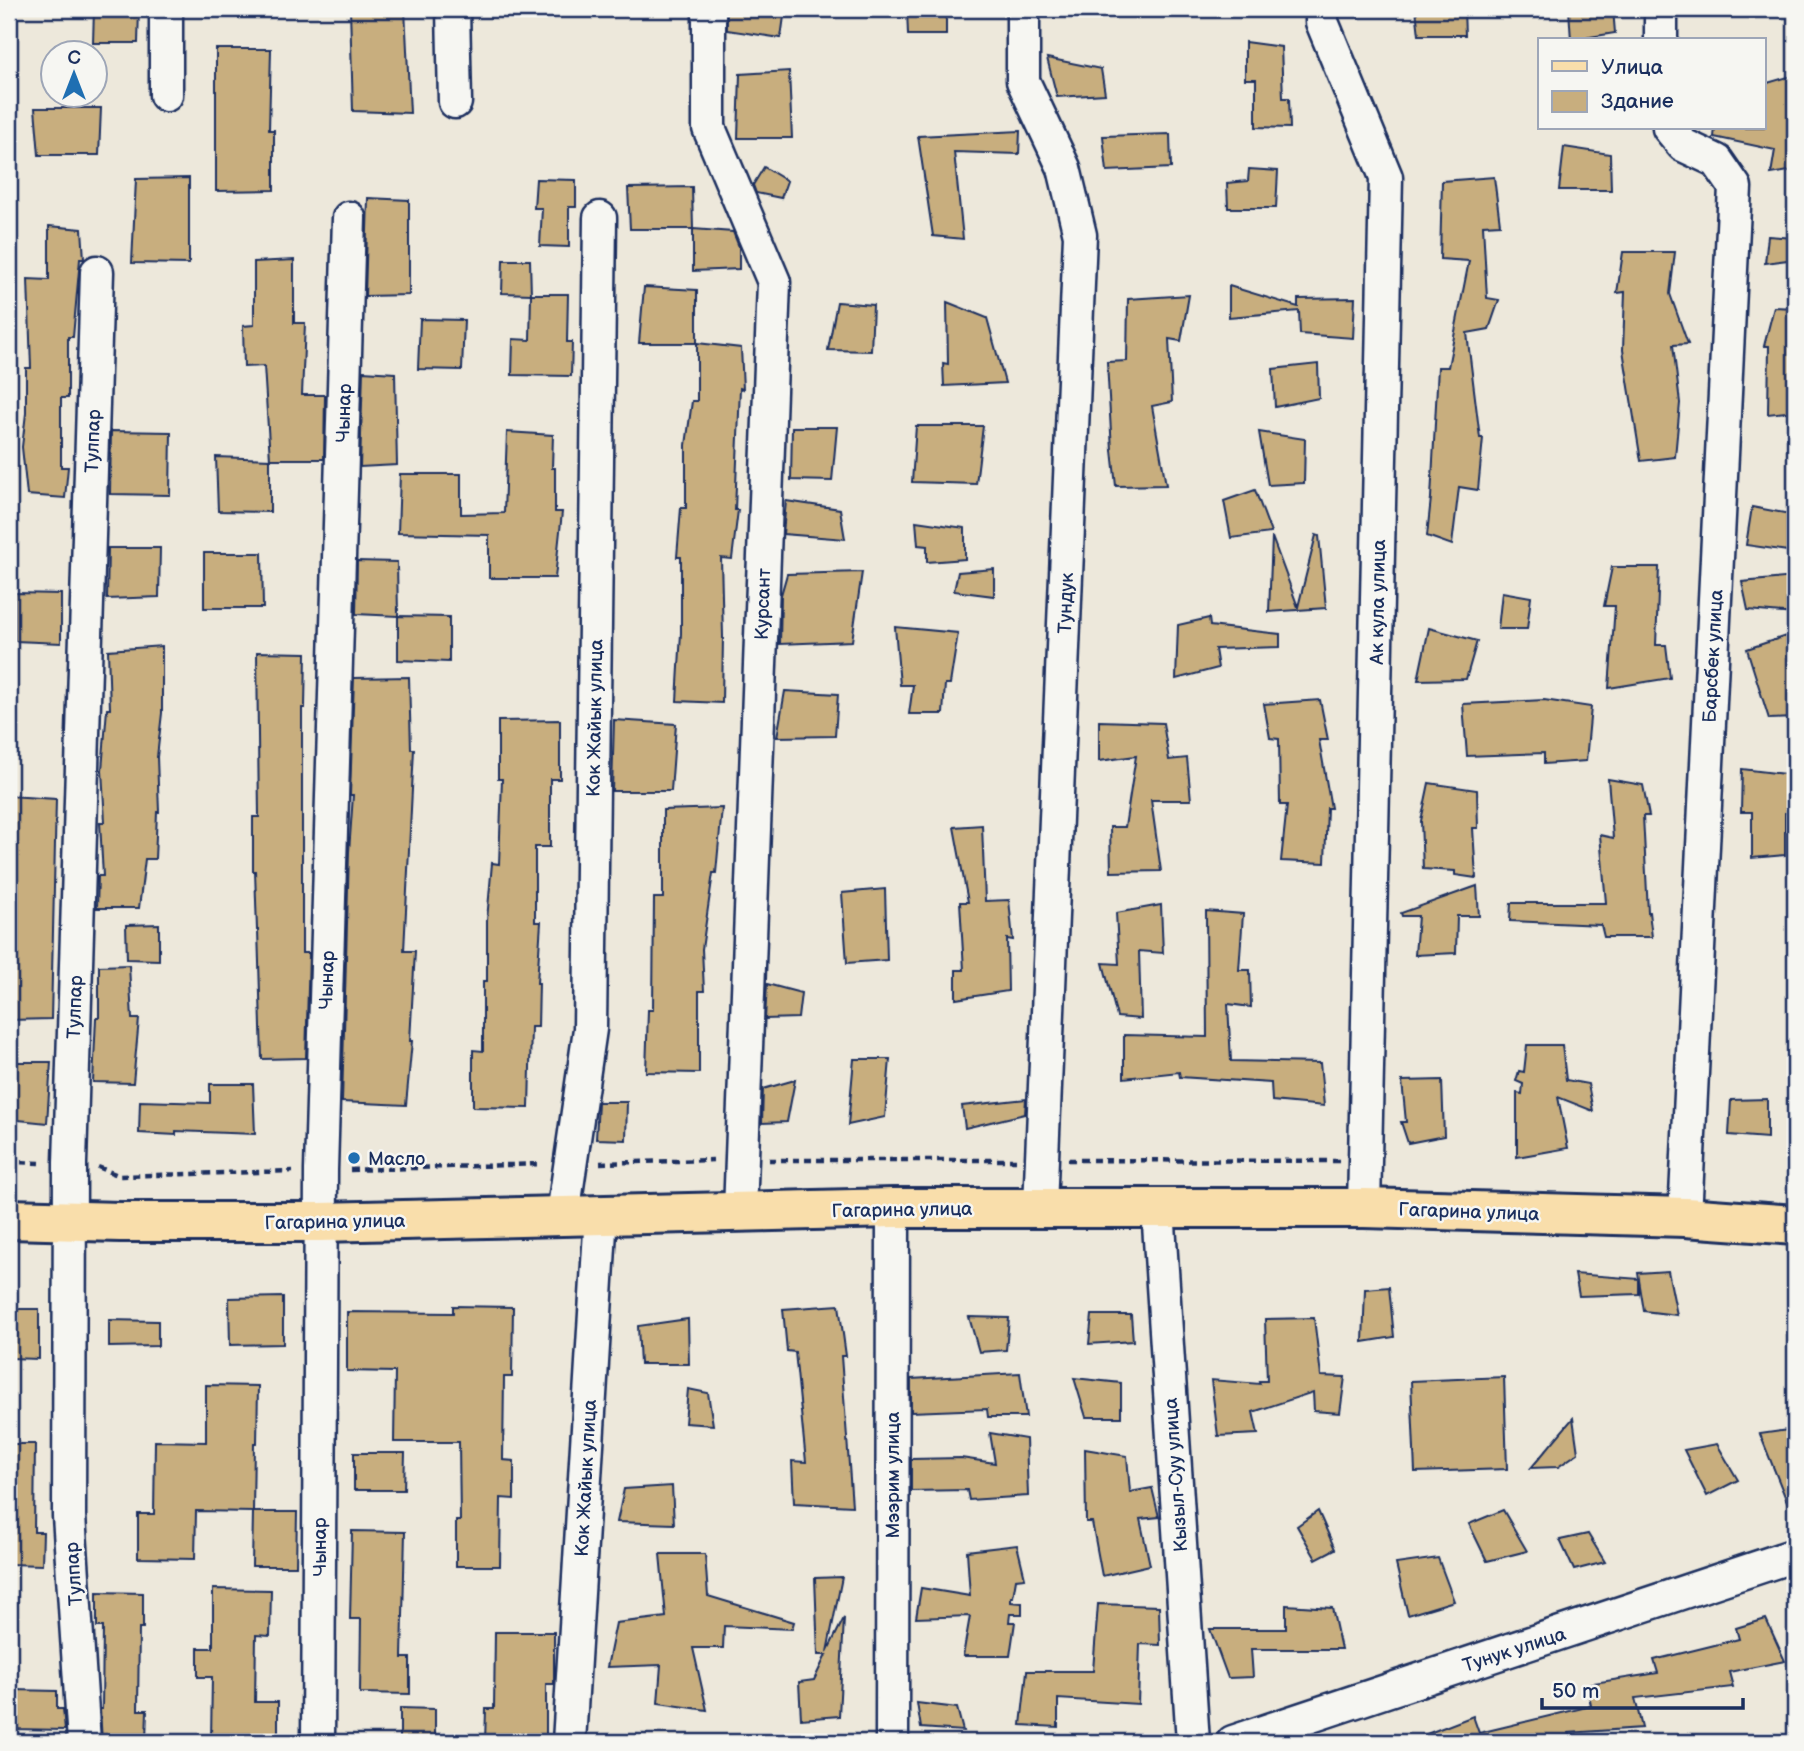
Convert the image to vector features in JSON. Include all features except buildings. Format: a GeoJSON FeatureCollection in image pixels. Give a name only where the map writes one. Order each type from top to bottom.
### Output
{"type":"FeatureCollection","features":[{"type":"Feature","properties":{"kind":"main road","name":"Гагарина улица"},"geometry":{"type":"LineString","coordinates":[[9,1219],[320,1222],[893,1208],[1364,1208],[1685,1217],[1795,1225]]}},
{"type":"Feature","properties":{"kind":"street"},"geometry":{"type":"LineString","coordinates":[[166,9],[166,95]]}},
{"type":"Feature","properties":{"kind":"street"},"geometry":{"type":"LineString","coordinates":[[453,9],[455,102]]}},
{"type":"Feature","properties":{"kind":"street","name":"Курсант"},"geometry":{"type":"LineString","coordinates":[[709,9],[709,128],[774,282],[740,1212]]}},
{"type":"Feature","properties":{"kind":"street","name":"Тундук"},"geometry":{"type":"LineString","coordinates":[[1023,9],[1024,81],[1064,169],[1080,234],[1040,1207]]}},
{"type":"Feature","properties":{"kind":"street","name":"Ак кула улица"},"geometry":{"type":"LineString","coordinates":[[1322,9],[1322,22],[1386,177],[1364,1208]]}},
{"type":"Feature","properties":{"kind":"street"},"geometry":{"type":"LineString","coordinates":[[1661,9],[1661,38]]}},
{"type":"Feature","properties":{"kind":"street","name":"Барсбек улица"},"geometry":{"type":"LineString","coordinates":[[1671,130],[1683,145],[1717,161],[1735,187],[1685,1217]]}},
{"type":"Feature","properties":{"kind":"street","name":"Чынар"},"geometry":{"type":"LineString","coordinates":[[318,1742],[320,1222],[349,218]]}},
{"type":"Feature","properties":{"kind":"street","name":"Кок Жайык улица"},"geometry":{"type":"LineString","coordinates":[[563,1215],[590,1029],[600,219]]}},
{"type":"Feature","properties":{"kind":"street","name":"Тулпар"},"geometry":{"type":"LineString","coordinates":[[84,1742],[69,1516],[70,1221],[97,272]]}},
{"type":"Feature","properties":{"kind":"street","name":"Мээрим улица"},"geometry":{"type":"LineString","coordinates":[[892,1742],[893,1208]]}},
{"type":"Feature","properties":{"kind":"street","name":"Кызыл-Суу улица"},"geometry":{"type":"LineString","coordinates":[[1158,1209],[1193,1742]]}},
{"type":"Feature","properties":{"kind":"street","name":"Кок Жайык улица"},"geometry":{"type":"LineString","coordinates":[[569,1742],[601,1214]]}},
{"type":"Feature","properties":{"kind":"street","name":"Тунук улица"},"geometry":{"type":"LineString","coordinates":[[1233,1742],[1795,1555]]}},
{"type":"Feature","properties":{"kind":"path"},"geometry":{"type":"LineString","coordinates":[[592,1163],[714,1160]]}},
{"type":"Feature","properties":{"kind":"path"},"geometry":{"type":"LineString","coordinates":[[765,1160],[1021,1160]]}},
{"type":"Feature","properties":{"kind":"path"},"geometry":{"type":"LineString","coordinates":[[1063,1160],[1347,1161]]}},
{"type":"Feature","properties":{"kind":"path"},"geometry":{"type":"LineString","coordinates":[[9,1162],[48,1163]]}},
{"type":"Feature","properties":{"kind":"path"},"geometry":{"type":"LineString","coordinates":[[91,1164],[120,1176],[301,1171]]}},
{"type":"Feature","properties":{"kind":"path"},"geometry":{"type":"LineString","coordinates":[[341,1170],[542,1164]]}},
{"type":"Feature","properties":{"kind":"place","name":"Масло"},"geometry":{"type":"Point","coordinates":[354,1158]}}]}
